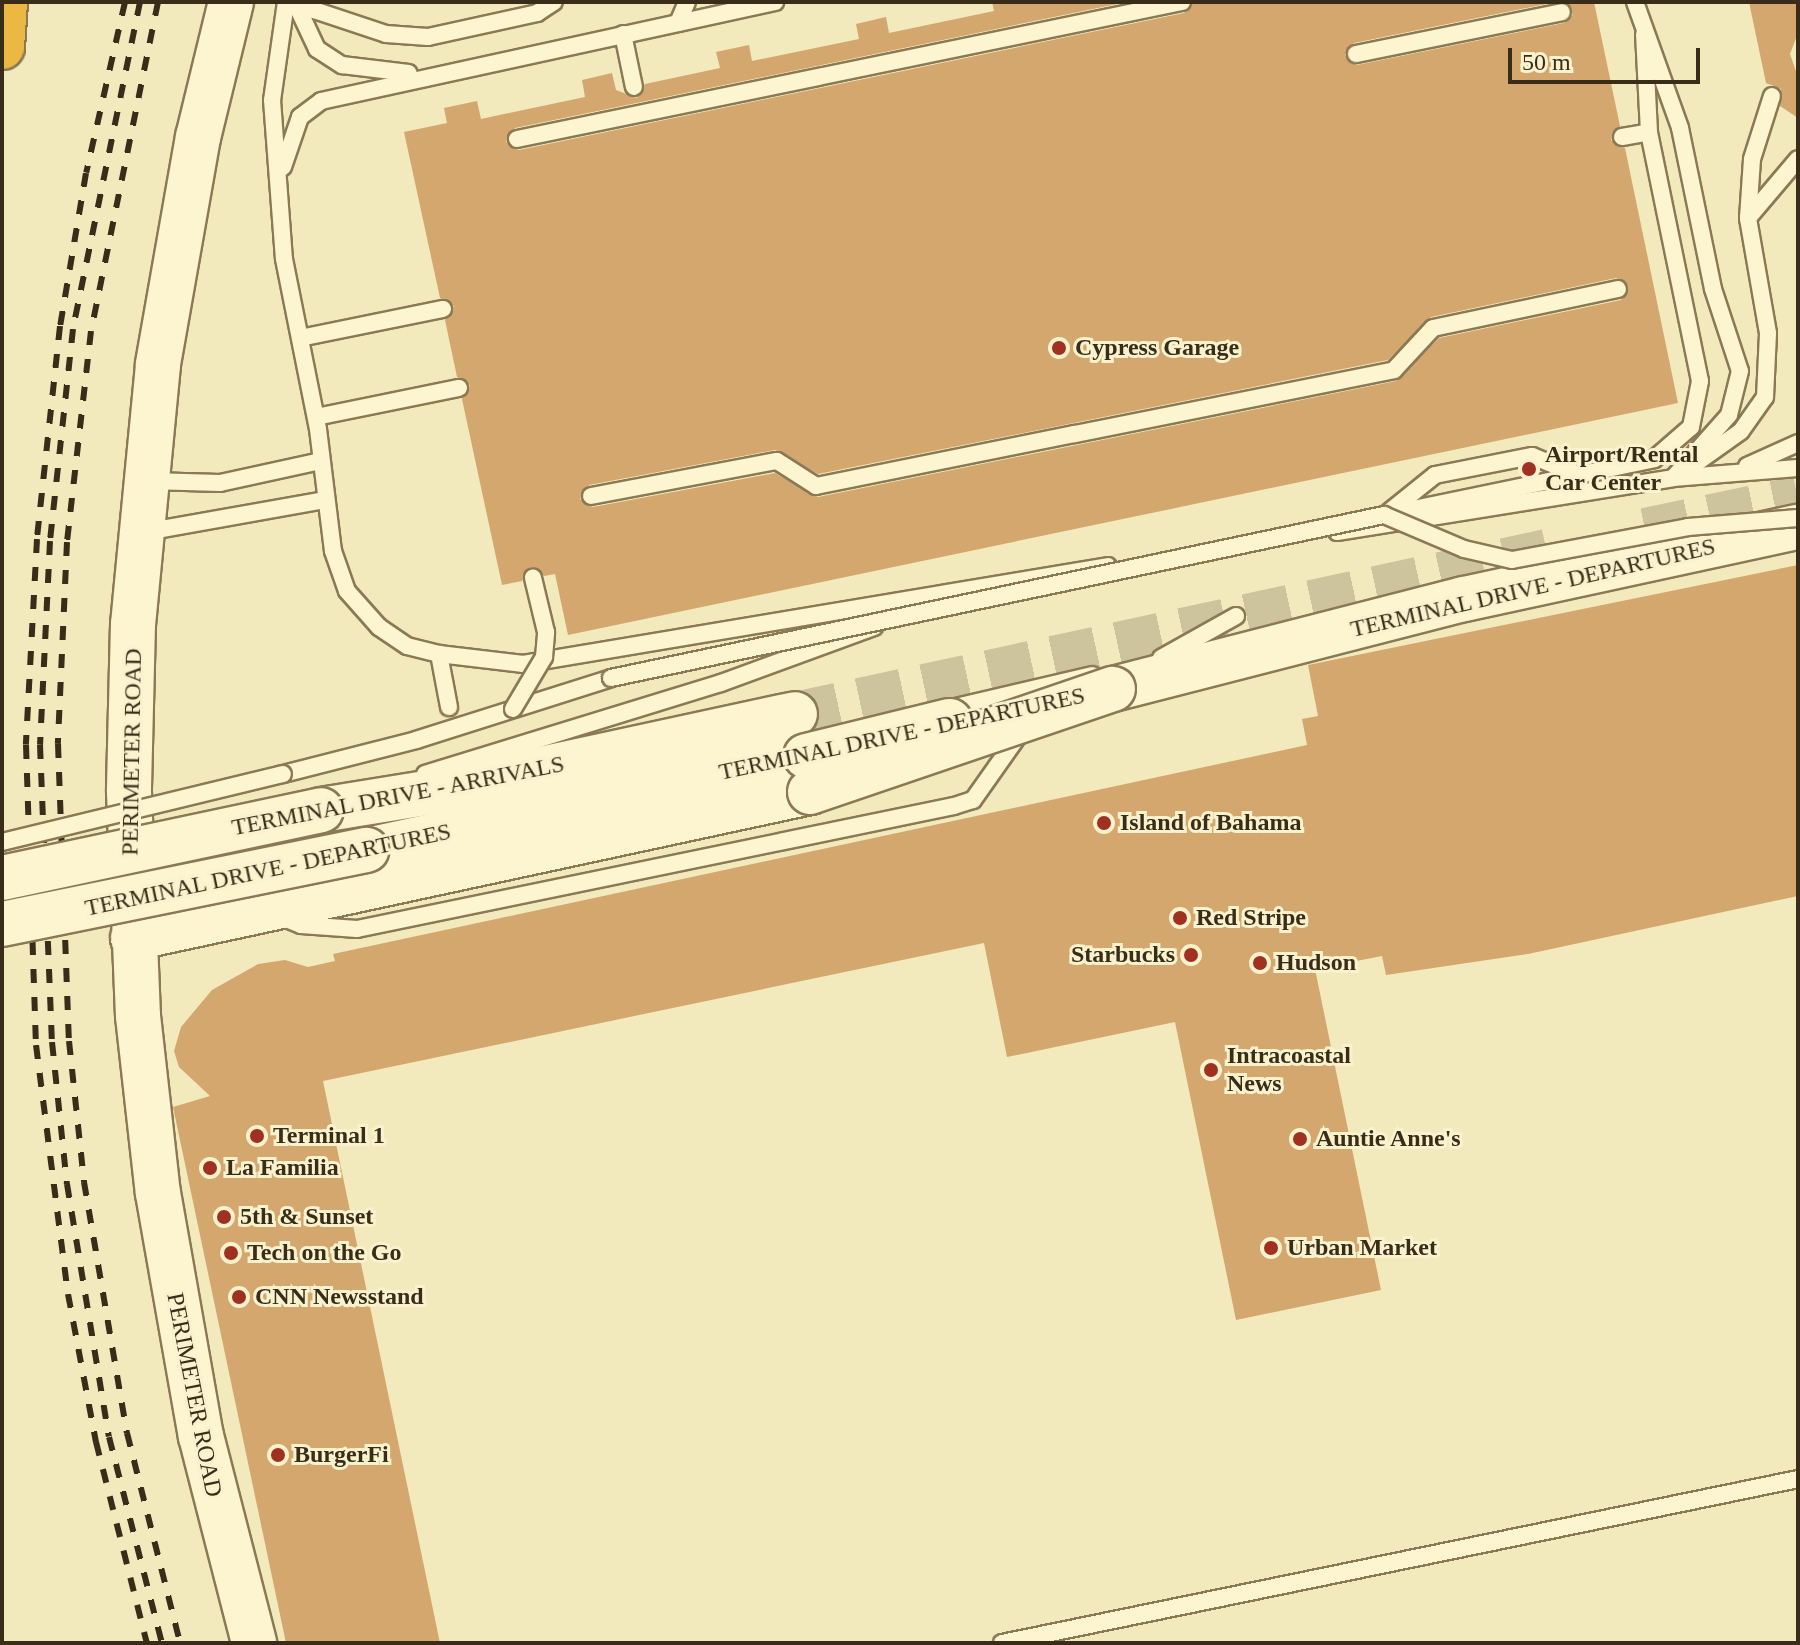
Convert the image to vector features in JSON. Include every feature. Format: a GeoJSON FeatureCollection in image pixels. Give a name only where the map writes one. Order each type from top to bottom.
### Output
{"type":"FeatureCollection","features":[{"type":"Feature","properties":{"kind":"highway"},"geometry":{"type":"LineString","coordinates":[[2,47],[5,2]]}},
{"type":"Feature","properties":{"kind":"street","name":"PERIMETER ROAD"},"geometry":{"type":"LineString","coordinates":[[231,2],[171,280],[145,480],[130,711],[133,938],[170,1271],[219,1517],[254,1643]]}},
{"type":"Feature","properties":{"kind":"street","name":"TERMINAL DRIVE - DEPARTURES"},"geometry":{"type":"LineString","coordinates":[[2,924],[1113,689],[1464,599],[1798,527]]}},
{"type":"Feature","properties":{"kind":"street"},"geometry":{"type":"LineString","coordinates":[[133,938],[810,792],[1113,689]]}},
{"type":"Feature","properties":{"kind":"street","name":"TERMINAL DRIVE - ARRIVALS"},"geometry":{"type":"LineString","coordinates":[[2,878],[321,810],[542,753],[795,714]]}},
{"type":"Feature","properties":{"kind":"lane"},"geometry":{"type":"LineString","coordinates":[[286,2],[272,100],[279,188],[300,338],[316,417],[324,500],[347,591],[379,627],[407,646],[439,654],[523,664],[977,586],[1673,478],[1735,470],[1798,468]]}},
{"type":"Feature","properties":{"kind":"lane"},"geometry":{"type":"LineString","coordinates":[[295,2],[317,49],[342,65],[379,73],[450,72]]}},
{"type":"Feature","properties":{"kind":"lane"},"geometry":{"type":"LineString","coordinates":[[307,2],[386,34],[428,37],[537,13],[554,2]]}},
{"type":"Feature","properties":{"kind":"lane"},"geometry":{"type":"LineString","coordinates":[[678,23],[687,2]]}},
{"type":"Feature","properties":{"kind":"lane"},"geometry":{"type":"LineString","coordinates":[[279,188],[288,143],[300,117],[321,101],[775,2]]}},
{"type":"Feature","properties":{"kind":"lane"},"geometry":{"type":"LineString","coordinates":[[517,139],[1182,2]]}},
{"type":"Feature","properties":{"kind":"lane"},"geometry":{"type":"LineString","coordinates":[[1635,2],[1680,128],[1713,289],[1740,371],[1729,415],[1673,478]]}},
{"type":"Feature","properties":{"kind":"lane"},"geometry":{"type":"LineString","coordinates":[[1356,54],[1562,12]]}},
{"type":"Feature","properties":{"kind":"lane"},"geometry":{"type":"LineString","coordinates":[[623,34],[634,87]]}},
{"type":"Feature","properties":{"kind":"lane"},"geometry":{"type":"LineString","coordinates":[[2,842],[416,740],[611,678],[1581,475],[1668,451],[1691,427],[1700,397],[1649,132],[1644,34]]}},
{"type":"Feature","properties":{"kind":"lane"},"geometry":{"type":"LineString","coordinates":[[1673,478],[1741,431],[1765,397],[1768,333],[1748,218],[1752,159],[1772,96]]}},
{"type":"Feature","properties":{"kind":"lane"},"geometry":{"type":"LineString","coordinates":[[1622,137],[1649,132]]}},
{"type":"Feature","properties":{"kind":"lane"},"geometry":{"type":"LineString","coordinates":[[1748,218],[1798,159]]}},
{"type":"Feature","properties":{"kind":"lane"},"geometry":{"type":"LineString","coordinates":[[591,496],[777,461],[816,486],[1394,370],[1433,328],[1618,289]]}},
{"type":"Feature","properties":{"kind":"lane"},"geometry":{"type":"LineString","coordinates":[[300,338],[443,309]]}},
{"type":"Feature","properties":{"kind":"lane"},"geometry":{"type":"LineString","coordinates":[[316,417],[459,388]]}},
{"type":"Feature","properties":{"kind":"lane"},"geometry":{"type":"LineString","coordinates":[[1735,470],[1798,443]]}},
{"type":"Feature","properties":{"kind":"lane"},"geometry":{"type":"LineString","coordinates":[[1384,515],[1435,475],[1532,456],[1581,475]]}},
{"type":"Feature","properties":{"kind":"lane"},"geometry":{"type":"LineString","coordinates":[[145,480],[220,483],[321,461]]}},
{"type":"Feature","properties":{"kind":"lane"},"geometry":{"type":"LineString","coordinates":[[141,533],[324,500]]}},
{"type":"Feature","properties":{"kind":"lane"},"geometry":{"type":"LineString","coordinates":[[1384,515],[1464,549],[1512,560],[1688,527],[1798,518]]}},
{"type":"Feature","properties":{"kind":"lane"},"geometry":{"type":"LineString","coordinates":[[513,709],[544,657],[546,632],[533,578]]}},
{"type":"Feature","properties":{"kind":"lane"},"geometry":{"type":"LineString","coordinates":[[542,753],[977,586]]}},
{"type":"Feature","properties":{"kind":"lane"},"geometry":{"type":"LineString","coordinates":[[1053,684],[986,785],[973,800],[954,806],[357,929],[301,925],[265,911],[310,870],[358,841],[1164,658],[1236,616]]}},
{"type":"Feature","properties":{"kind":"lane"},"geometry":{"type":"LineString","coordinates":[[439,654],[449,707]]}},
{"type":"Feature","properties":{"kind":"lane"},"geometry":{"type":"LineString","coordinates":[[1002,1643],[1798,1479]]}},
{"type":"Feature","properties":{"kind":"building","name":"Cypress Garage"},"geometry":{"type":"Polygon","coordinates":[[[992,2],[1127,2],[515,128],[506,142],[519,150],[1184,13],[1193,2],[1556,2],[1354,43],[1345,55],[1357,65],[1564,23],[1573,15],[1566,2],[1594,2],[1620,126],[1611,140],[1625,148],[1678,403],[568,635],[555,574],[544,576],[531,567],[522,581],[502,585],[462,399],[470,385],[457,377],[445,320],[454,306],[440,298],[404,132],[447,123],[444,108],[477,101],[481,119],[585,97],[582,80],[612,73],[616,90],[637,98],[645,84],[720,68],[716,52],[749,45],[752,61],[859,39],[856,24],[886,17],[889,33],[994,11],[992,2]],[[1616,278],[1431,317],[1388,360],[818,474],[775,450],[589,485],[580,499],[593,507],[775,473],[818,497],[1396,381],[1439,338],[1621,300],[1628,286],[1616,278]]]}},
{"type":"Feature","properties":{"kind":"building"},"geometry":{"type":"Polygon","coordinates":[[[1749,2],[1798,2],[1798,33],[1790,54],[1798,77],[1798,118],[1780,106],[1781,89],[1766,83],[1749,2]]]}},
{"type":"Feature","properties":{"kind":"building","name":"Terminal 1"},"geometry":{"type":"Polygon","coordinates":[[[1798,565],[1798,896],[1528,954],[1386,975],[1382,956],[1315,969],[1381,1290],[1236,1320],[1175,1022],[1007,1057],[984,943],[323,1081],[440,1643],[286,1643],[173,1107],[210,1096],[179,1067],[174,1051],[181,1027],[212,990],[258,964],[285,960],[308,967],[335,961],[333,954],[1307,745],[1302,719],[1318,716],[1308,665],[1798,565]]]}},
{"type":"Feature","properties":{"kind":"tunnel"},"geometry":{"type":"LineString","coordinates":[[1645,530],[1798,498]]}},
{"type":"Feature","properties":{"kind":"tunnel"},"geometry":{"type":"LineString","coordinates":[[795,714],[1547,551]]}},
{"type":"Feature","properties":{"kind":"railway"},"geometry":{"type":"LineString","coordinates":[[125,2],[86,173],[60,326],[37,539],[26,745],[36,1045],[68,1294],[96,1442],[147,1643]]}},
{"type":"Feature","properties":{"kind":"railway"},"geometry":{"type":"LineString","coordinates":[[140,2],[73,329],[50,541],[40,745],[52,1042],[67,1184],[109,1437],[162,1643]]}},
{"type":"Feature","properties":{"kind":"railway"},"geometry":{"type":"LineString","coordinates":[[158,2],[91,331],[67,542],[58,744],[69,1041],[84,1182],[127,1433],[180,1643]]}},
{"type":"Feature","properties":{"kind":"place","name":"Cypress Garage"},"geometry":{"type":"Point","coordinates":[1059,348]}},
{"type":"Feature","properties":{"kind":"place","name":"Airport/Rental Car Center"},"geometry":{"type":"Point","coordinates":[1529,469]}},
{"type":"Feature","properties":{"kind":"place","name":"Island of Bahama"},"geometry":{"type":"Point","coordinates":[1104,823]}},
{"type":"Feature","properties":{"kind":"place","name":"Red Stripe"},"geometry":{"type":"Point","coordinates":[1180,918]}},
{"type":"Feature","properties":{"kind":"place","name":"Starbucks"},"geometry":{"type":"Point","coordinates":[1191,955]}},
{"type":"Feature","properties":{"kind":"place","name":"Hudson"},"geometry":{"type":"Point","coordinates":[1260,963]}},
{"type":"Feature","properties":{"kind":"place","name":"Intracoastal News"},"geometry":{"type":"Point","coordinates":[1211,1070]}},
{"type":"Feature","properties":{"kind":"place","name":"Terminal 1"},"geometry":{"type":"Point","coordinates":[257,1136]}},
{"type":"Feature","properties":{"kind":"place","name":"Auntie Anne's"},"geometry":{"type":"Point","coordinates":[1300,1139]}},
{"type":"Feature","properties":{"kind":"place","name":"La Familia"},"geometry":{"type":"Point","coordinates":[210,1168]}},
{"type":"Feature","properties":{"kind":"place","name":"5th & Sunset"},"geometry":{"type":"Point","coordinates":[224,1217]}},
{"type":"Feature","properties":{"kind":"place","name":"Urban Market"},"geometry":{"type":"Point","coordinates":[1271,1248]}},
{"type":"Feature","properties":{"kind":"place","name":"Tech on the Go"},"geometry":{"type":"Point","coordinates":[231,1253]}},
{"type":"Feature","properties":{"kind":"place","name":"CNN Newsstand"},"geometry":{"type":"Point","coordinates":[239,1297]}},
{"type":"Feature","properties":{"kind":"place","name":"BurgerFi"},"geometry":{"type":"Point","coordinates":[278,1455]}}]}
